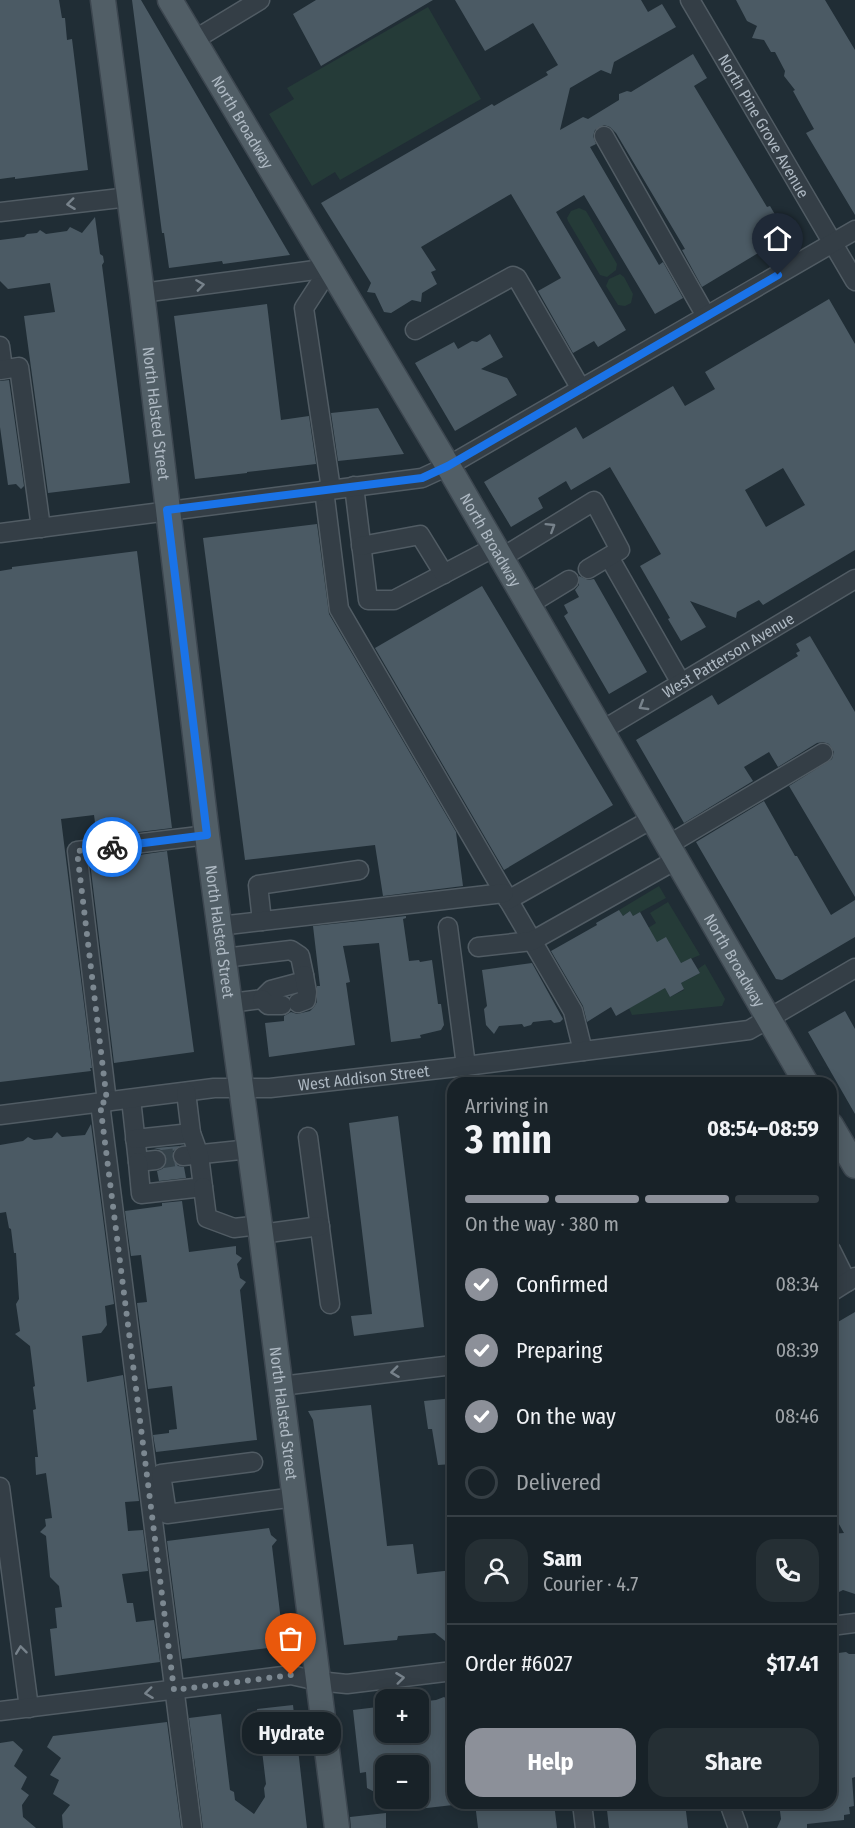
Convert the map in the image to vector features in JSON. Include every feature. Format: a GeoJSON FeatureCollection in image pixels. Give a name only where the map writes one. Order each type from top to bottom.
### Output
{"type":"FeatureCollection","features":[{"type":"Feature","properties":{"kind":"main road","name":"North Halsted Street"},"geometry":{"type":"LineString","coordinates":[[103,0],[142,293],[207,835],[261,1230],[337,1828]]}},
{"type":"Feature","properties":{"kind":"main road","name":"North Broadway"},"geometry":{"type":"LineString","coordinates":[[170,0],[448,466],[802,1077]]}},
{"type":"Feature","properties":{"kind":"main road"},"geometry":{"type":"LineString","coordinates":[[837,1135],[855,1166]]}},
{"type":"Feature","properties":{"kind":"street"},"geometry":{"type":"LineString","coordinates":[[194,40],[230,8],[260,0]]}},
{"type":"Feature","properties":{"kind":"street","name":"North Pine Grove Avenue"},"geometry":{"type":"LineString","coordinates":[[690,0],[855,281]]}},
{"type":"Feature","properties":{"kind":"street"},"geometry":{"type":"LineString","coordinates":[[604,136],[706,316]]}},
{"type":"Feature","properties":{"kind":"street"},"geometry":{"type":"LineString","coordinates":[[0,213],[129,197]]}},
{"type":"Feature","properties":{"kind":"street"},"geometry":{"type":"LineString","coordinates":[[0,533],[422,478],[448,466],[855,230]]}},
{"type":"Feature","properties":{"kind":"street"},"geometry":{"type":"LineString","coordinates":[[142,293],[330,268]]}},
{"type":"Feature","properties":{"kind":"street"},"geometry":{"type":"LineString","coordinates":[[330,268],[304,308],[327,490],[339,609],[573,1011],[583,1051]]}},
{"type":"Feature","properties":{"kind":"street"},"geometry":{"type":"LineString","coordinates":[[415,330],[513,276],[517,278],[582,389]]}},
{"type":"Feature","properties":{"kind":"street"},"geometry":{"type":"LineString","coordinates":[[0,346],[1,369],[20,367],[41,528]]}},
{"type":"Feature","properties":{"kind":"street"},"geometry":{"type":"LineString","coordinates":[[354,486],[368,600],[394,600],[444,574],[498,553],[594,501],[620,550],[588,569]]}},
{"type":"Feature","properties":{"kind":"street"},"geometry":{"type":"LineString","coordinates":[[361,546],[420,535],[444,574]]}},
{"type":"Feature","properties":{"kind":"street"},"geometry":{"type":"LineString","coordinates":[[609,556],[681,683]]}},
{"type":"Feature","properties":{"kind":"street","name":"West Patterson Avenue"},"geometry":{"type":"LineString","coordinates":[[601,731],[855,579]]}},
{"type":"Feature","properties":{"kind":"street"},"geometry":{"type":"LineString","coordinates":[[528,605],[569,580]]}},
{"type":"Feature","properties":{"kind":"street"},"geometry":{"type":"LineString","coordinates":[[478,947],[532,941],[672,853],[823,753]]}},
{"type":"Feature","properties":{"kind":"street"},"geometry":{"type":"LineString","coordinates":[[219,926],[506,896],[652,819]]}},
{"type":"Feature","properties":{"kind":"street"},"geometry":{"type":"LineString","coordinates":[[192,1828],[104,1102],[77,851],[207,835]]}},
{"type":"Feature","properties":{"kind":"street"},"geometry":{"type":"LineString","coordinates":[[262,921],[258,885],[359,870]]}},
{"type":"Feature","properties":{"kind":"street"},"geometry":{"type":"LineString","coordinates":[[448,927],[466,1066]]}},
{"type":"Feature","properties":{"kind":"street"},"geometry":{"type":"LineString","coordinates":[[224,958],[291,950],[300,956],[306,1000],[290,1004],[268,1005],[262,999]]}},
{"type":"Feature","properties":{"kind":"street","name":"West Addison Street"},"geometry":{"type":"LineString","coordinates":[[0,1115],[214,1088],[270,1088],[466,1066],[749,1030],[855,968]]}},
{"type":"Feature","properties":{"kind":"street"},"geometry":{"type":"LineString","coordinates":[[230,1003],[262,999],[271,990],[301,982],[304,975]]}},
{"type":"Feature","properties":{"kind":"street"},"geometry":{"type":"LineString","coordinates":[[186,1092],[191,1156],[203,1187],[207,1218],[234,1228],[261,1230],[320,1226]]}},
{"type":"Feature","properties":{"kind":"street"},"geometry":{"type":"LineString","coordinates":[[131,1099],[135,1139],[147,1161],[141,1194],[203,1187]]}},
{"type":"Feature","properties":{"kind":"street"},"geometry":{"type":"LineString","coordinates":[[135,1139],[191,1133]]}},
{"type":"Feature","properties":{"kind":"street"},"geometry":{"type":"LineString","coordinates":[[308,1137],[330,1304]]}},
{"type":"Feature","properties":{"kind":"street"},"geometry":{"type":"LineString","coordinates":[[191,1156],[250,1149]]}},
{"type":"Feature","properties":{"kind":"street"},"geometry":{"type":"LineString","coordinates":[[837,1259],[851,1280],[837,1288]]}},
{"type":"Feature","properties":{"kind":"street"},"geometry":{"type":"LineString","coordinates":[[280,1386],[447,1366]]}},
{"type":"Feature","properties":{"kind":"street"},"geometry":{"type":"LineString","coordinates":[[253,1461],[161,1474],[167,1514],[295,1497]]}},
{"type":"Feature","properties":{"kind":"street"},"geometry":{"type":"LineString","coordinates":[[0,1486],[29,1708]]}},
{"type":"Feature","properties":{"kind":"street"},"geometry":{"type":"LineString","coordinates":[[837,1625],[855,1623]]}},
{"type":"Feature","properties":{"kind":"street"},"geometry":{"type":"LineString","coordinates":[[0,1711],[291,1675],[347,1684],[447,1672]]}},
{"type":"Feature","properties":{"kind":"street"},"geometry":{"type":"LineString","coordinates":[[583,1809],[585,1828]]}},
{"type":"Feature","properties":{"kind":"street"},"geometry":{"type":"LineString","coordinates":[[731,1809],[738,1828]]}},
{"type":"Feature","properties":{"kind":"green space"},"geometry":{"type":"Polygon","coordinates":[[[428,7],[481,99],[340,180],[335,172],[312,186],[269,114],[294,99],[287,88],[428,7]]]}},
{"type":"Feature","properties":{"kind":"green space"},"geometry":{"type":"Polygon","coordinates":[[[579,208],[586,211],[617,264],[616,270],[607,277],[600,275],[568,221],[567,218],[571,211],[579,208]]]}},
{"type":"Feature","properties":{"kind":"green space"},"geometry":{"type":"Polygon","coordinates":[[[620,274],[633,294],[631,303],[625,306],[618,305],[606,286],[609,279],[620,274]]]}},
{"type":"Feature","properties":{"kind":"green space"},"geometry":{"type":"Polygon","coordinates":[[[659,886],[666,898],[633,916],[630,911],[623,916],[619,910],[659,886]]]}},
{"type":"Feature","properties":{"kind":"green space"},"geometry":{"type":"Polygon","coordinates":[[[668,902],[700,955],[681,963],[650,947],[648,928],[656,923],[650,913],[668,902]]]}},
{"type":"Feature","properties":{"kind":"green space"},"geometry":{"type":"Polygon","coordinates":[[[705,964],[725,999],[722,1006],[632,1015],[629,1008],[665,988],[670,997],[684,990],[681,983],[700,973],[698,969],[705,964]]]}},
{"type":"Feature","properties":{"kind":"building"},"geometry":{"type":"Polygon","coordinates":[[[0,0],[59,0],[62,18],[65,18],[67,40],[72,39],[88,170],[0,179],[0,0]]]}},
{"type":"Feature","properties":{"kind":"building"},"geometry":{"type":"Polygon","coordinates":[[[132,0],[141,0],[290,255],[169,268],[164,233],[162,233],[132,0]]]}},
{"type":"Feature","properties":{"kind":"building"},"geometry":{"type":"Polygon","coordinates":[[[316,0],[433,0],[321,66],[293,14],[316,0]]]}},
{"type":"Feature","properties":{"kind":"building"},"geometry":{"type":"Polygon","coordinates":[[[455,0],[641,0],[648,12],[662,4],[676,27],[614,62],[611,74],[601,70],[570,88],[560,130],[583,117],[588,119],[619,100],[619,94],[631,92],[693,54],[707,78],[694,86],[767,207],[770,206],[783,228],[779,231],[783,238],[702,287],[682,250],[685,249],[616,133],[604,125],[595,130],[593,136],[596,144],[590,147],[659,265],[663,262],[683,298],[655,314],[584,195],[556,212],[626,330],[598,347],[594,341],[573,353],[538,291],[561,278],[511,194],[421,247],[436,270],[431,272],[437,284],[422,293],[421,302],[412,300],[391,313],[384,312],[375,293],[367,292],[371,283],[321,203],[492,104],[494,106],[548,75],[546,72],[558,65],[533,23],[485,51],[455,0]]]}},
{"type":"Feature","properties":{"kind":"building"},"geometry":{"type":"Polygon","coordinates":[[[736,0],[825,0],[855,50],[855,215],[806,133],[814,129],[793,91],[795,90],[784,76],[785,71],[775,52],[771,52],[764,40],[752,38],[757,26],[747,21],[736,0]]]}},
{"type":"Feature","properties":{"kind":"building"},"geometry":{"type":"Polygon","coordinates":[[[95,217],[100,254],[104,262],[102,265],[130,483],[48,493],[24,316],[55,312],[50,283],[8,289],[0,281],[0,240],[24,237],[40,230],[46,234],[67,231],[70,227],[82,233],[95,217]]]}},
{"type":"Feature","properties":{"kind":"building"},"geometry":{"type":"Polygon","coordinates":[[[829,299],[855,344],[855,550],[763,605],[759,600],[737,612],[736,618],[690,601],[706,627],[681,641],[640,566],[661,554],[610,467],[571,490],[566,481],[538,498],[543,508],[511,527],[484,482],[576,427],[583,439],[673,386],[685,406],[715,389],[705,372],[829,299]],[[783,468],[745,490],[766,527],[805,505],[783,468]]]}},
{"type":"Feature","properties":{"kind":"building"},"geometry":{"type":"Polygon","coordinates":[[[267,304],[281,420],[309,416],[316,464],[195,479],[174,316],[267,304]]]}},
{"type":"Feature","properties":{"kind":"building"},"geometry":{"type":"Polygon","coordinates":[[[490,334],[503,357],[481,369],[507,378],[517,395],[455,431],[415,363],[454,342],[458,349],[490,334]]]}},
{"type":"Feature","properties":{"kind":"building"},"geometry":{"type":"Polygon","coordinates":[[[9,380],[24,486],[21,489],[16,484],[8,485],[0,427],[0,381],[9,380]]]}},
{"type":"Feature","properties":{"kind":"building"},"geometry":{"type":"Polygon","coordinates":[[[378,408],[404,454],[338,461],[331,413],[378,408]]]}},
{"type":"Feature","properties":{"kind":"building"},"geometry":{"type":"Polygon","coordinates":[[[317,524],[329,614],[456,832],[463,886],[383,896],[375,845],[245,860],[203,538],[317,524]]]}},
{"type":"Feature","properties":{"kind":"building"},"geometry":{"type":"Polygon","coordinates":[[[137,551],[172,828],[97,837],[94,815],[61,819],[92,1068],[90,1068],[91,1071],[0,1082],[0,571],[12,569],[12,567],[137,551]]]}},
{"type":"Feature","properties":{"kind":"building"},"geometry":{"type":"Polygon","coordinates":[[[579,576],[588,580],[594,579],[647,672],[609,694],[564,616],[568,613],[564,605],[579,597],[575,590],[579,585],[579,576]]]}},
{"type":"Feature","properties":{"kind":"building"},"geometry":{"type":"Polygon","coordinates":[[[482,586],[613,805],[504,870],[375,648],[482,586]]]}},
{"type":"Feature","properties":{"kind":"building"},"geometry":{"type":"Polygon","coordinates":[[[810,636],[855,712],[855,897],[789,786],[832,759],[834,752],[829,744],[817,743],[778,767],[769,752],[744,767],[753,781],[684,823],[636,740],[712,695],[718,705],[798,656],[796,653],[800,651],[796,644],[810,636]]]}},
{"type":"Feature","properties":{"kind":"building"},"geometry":{"type":"Polygon","coordinates":[[[764,801],[831,915],[855,900],[855,937],[782,980],[776,979],[696,842],[764,801]]]}},
{"type":"Feature","properties":{"kind":"building"},"geometry":{"type":"Polygon","coordinates":[[[167,851],[194,1052],[114,1063],[90,862],[167,851]]]}},
{"type":"Feature","properties":{"kind":"building"},"geometry":{"type":"Polygon","coordinates":[[[619,910],[623,916],[630,911],[633,916],[640,912],[657,942],[666,937],[681,963],[691,958],[700,973],[681,983],[684,989],[670,997],[665,988],[616,1016],[611,1007],[587,1022],[583,1006],[551,951],[619,910]]]}},
{"type":"Feature","properties":{"kind":"building"},"geometry":{"type":"Polygon","coordinates":[[[406,916],[403,919],[409,961],[432,960],[438,1004],[441,1004],[444,1025],[441,1030],[420,1035],[421,1038],[391,1042],[379,943],[343,946],[350,982],[346,983],[355,1045],[269,1057],[265,1023],[284,1021],[284,1016],[291,1012],[297,1014],[310,1011],[317,1002],[317,986],[320,986],[313,926],[406,916]]]}},
{"type":"Feature","properties":{"kind":"building"},"geometry":{"type":"Polygon","coordinates":[[[532,963],[563,1019],[554,1023],[551,1020],[533,1022],[524,1027],[522,1024],[499,1026],[494,1034],[486,1025],[484,1009],[487,1006],[482,970],[532,963]]]}},
{"type":"Feature","properties":{"kind":"building"},"geometry":{"type":"Polygon","coordinates":[[[845,1011],[855,1029],[855,1114],[837,1083],[837,1077],[834,1077],[808,1032],[845,1011]]]}},
{"type":"Feature","properties":{"kind":"building"},"geometry":{"type":"Polygon","coordinates":[[[398,1116],[424,1327],[354,1336],[351,1316],[372,1314],[349,1123],[398,1116]]]}},
{"type":"Feature","properties":{"kind":"building"},"geometry":{"type":"Polygon","coordinates":[[[91,1124],[114,1304],[105,1306],[107,1325],[101,1333],[82,1336],[87,1382],[123,1375],[139,1501],[125,1502],[128,1531],[143,1530],[148,1571],[122,1574],[127,1603],[133,1603],[136,1622],[154,1620],[160,1662],[55,1676],[50,1629],[57,1628],[55,1608],[62,1607],[59,1586],[50,1577],[46,1536],[40,1532],[46,1526],[45,1519],[52,1518],[46,1473],[36,1475],[35,1457],[38,1457],[33,1410],[36,1409],[33,1387],[35,1386],[30,1346],[15,1334],[20,1331],[16,1304],[19,1299],[16,1253],[14,1253],[6,1212],[0,1213],[0,1145],[23,1141],[28,1137],[34,1140],[52,1138],[57,1132],[62,1137],[85,1135],[91,1124]]]}},
{"type":"Feature","properties":{"kind":"building"},"geometry":{"type":"Polygon","coordinates":[[[180,1146],[173,1151],[172,1158],[178,1166],[184,1167],[186,1178],[159,1181],[157,1171],[166,1165],[167,1158],[161,1150],[154,1148],[180,1146]]]}},
{"type":"Feature","properties":{"kind":"building"},"geometry":{"type":"Polygon","coordinates":[[[182,1201],[189,1252],[236,1246],[236,1254],[242,1258],[237,1264],[240,1278],[246,1282],[240,1290],[257,1440],[156,1452],[153,1435],[169,1433],[169,1430],[177,1429],[172,1386],[148,1389],[137,1303],[147,1302],[141,1255],[131,1256],[125,1211],[182,1201]]]}},
{"type":"Feature","properties":{"kind":"building"},"geometry":{"type":"Polygon","coordinates":[[[855,1312],[855,1594],[843,1590],[837,1593],[837,1534],[844,1533],[837,1521],[837,1322],[855,1312]]]}},
{"type":"Feature","properties":{"kind":"building"},"geometry":{"type":"Polygon","coordinates":[[[447,1399],[447,1464],[438,1465],[432,1429],[428,1429],[424,1401],[447,1399]]]}},
{"type":"Feature","properties":{"kind":"building"},"geometry":{"type":"Polygon","coordinates":[[[371,1405],[387,1546],[413,1544],[417,1574],[447,1571],[447,1638],[445,1641],[435,1633],[398,1636],[397,1640],[344,1645],[313,1420],[308,1411],[371,1405]]]}},
{"type":"Feature","properties":{"kind":"building"},"geometry":{"type":"Polygon","coordinates":[[[269,1528],[271,1535],[277,1540],[272,1546],[284,1646],[182,1659],[167,1541],[269,1528]]]}},
{"type":"Feature","properties":{"kind":"building"},"geometry":{"type":"Polygon","coordinates":[[[837,1653],[855,1654],[855,1777],[852,1778],[854,1806],[849,1807],[850,1814],[844,1815],[844,1820],[807,1824],[807,1828],[777,1828],[781,1819],[780,1809],[837,1809],[837,1653]]]}},
{"type":"Feature","properties":{"kind":"building"},"geometry":{"type":"Polygon","coordinates":[[[444,1697],[447,1699],[447,1806],[429,1808],[429,1755],[375,1755],[375,1792],[367,1788],[366,1772],[360,1773],[353,1710],[375,1707],[375,1743],[429,1743],[429,1701],[444,1697]]]}},
{"type":"Feature","properties":{"kind":"building"},"geometry":{"type":"Polygon","coordinates":[[[293,1705],[307,1828],[203,1828],[189,1718],[221,1714],[230,1790],[234,1792],[235,1800],[254,1814],[265,1797],[266,1784],[257,1709],[293,1705]]]}},
{"type":"Feature","properties":{"kind":"building"},"geometry":{"type":"Polygon","coordinates":[[[167,1722],[181,1828],[63,1828],[62,1815],[70,1805],[53,1794],[59,1780],[50,1775],[61,1758],[47,1747],[53,1736],[167,1722]]]}},
{"type":"Feature","properties":{"kind":"building"},"geometry":{"type":"Polygon","coordinates":[[[13,1741],[23,1750],[14,1766],[27,1777],[21,1789],[29,1795],[22,1805],[23,1817],[36,1828],[0,1828],[0,1743],[13,1741]]]}},
{"type":"Feature","properties":{"kind":"building"},"geometry":{"type":"Polygon","coordinates":[[[476,1809],[555,1809],[557,1828],[478,1828],[476,1809]]]}},
{"type":"Feature","properties":{"kind":"building"},"geometry":{"type":"Polygon","coordinates":[[[686,1809],[688,1828],[609,1828],[607,1810],[686,1809]]]}},
{"type":"Feature","properties":{"kind":"building"},"geometry":{"type":"Polygon","coordinates":[[[386,1813],[386,1828],[351,1828],[350,1817],[386,1813]]]}},
{"type":"Feature","properties":{"kind":"tunnel"},"geometry":{"type":"LineString","coordinates":[[156,1160],[183,1156]]}},
{"type":"Feature","properties":{"kind":"way so far"},"geometry":{"type":"LineString","coordinates":[[112,847],[77,851],[107,1102],[100,1103],[174,1690],[291,1675]]}},
{"type":"Feature","properties":{"kind":"place","name":"Hydrate"},"geometry":{"type":"Point","coordinates":[291,1675]}},
{"type":"Feature","properties":{"kind":"route"},"geometry":{"type":"LineString","coordinates":[[112,847],[207,835],[167,510],[422,478],[448,466],[778,275]]}}]}
